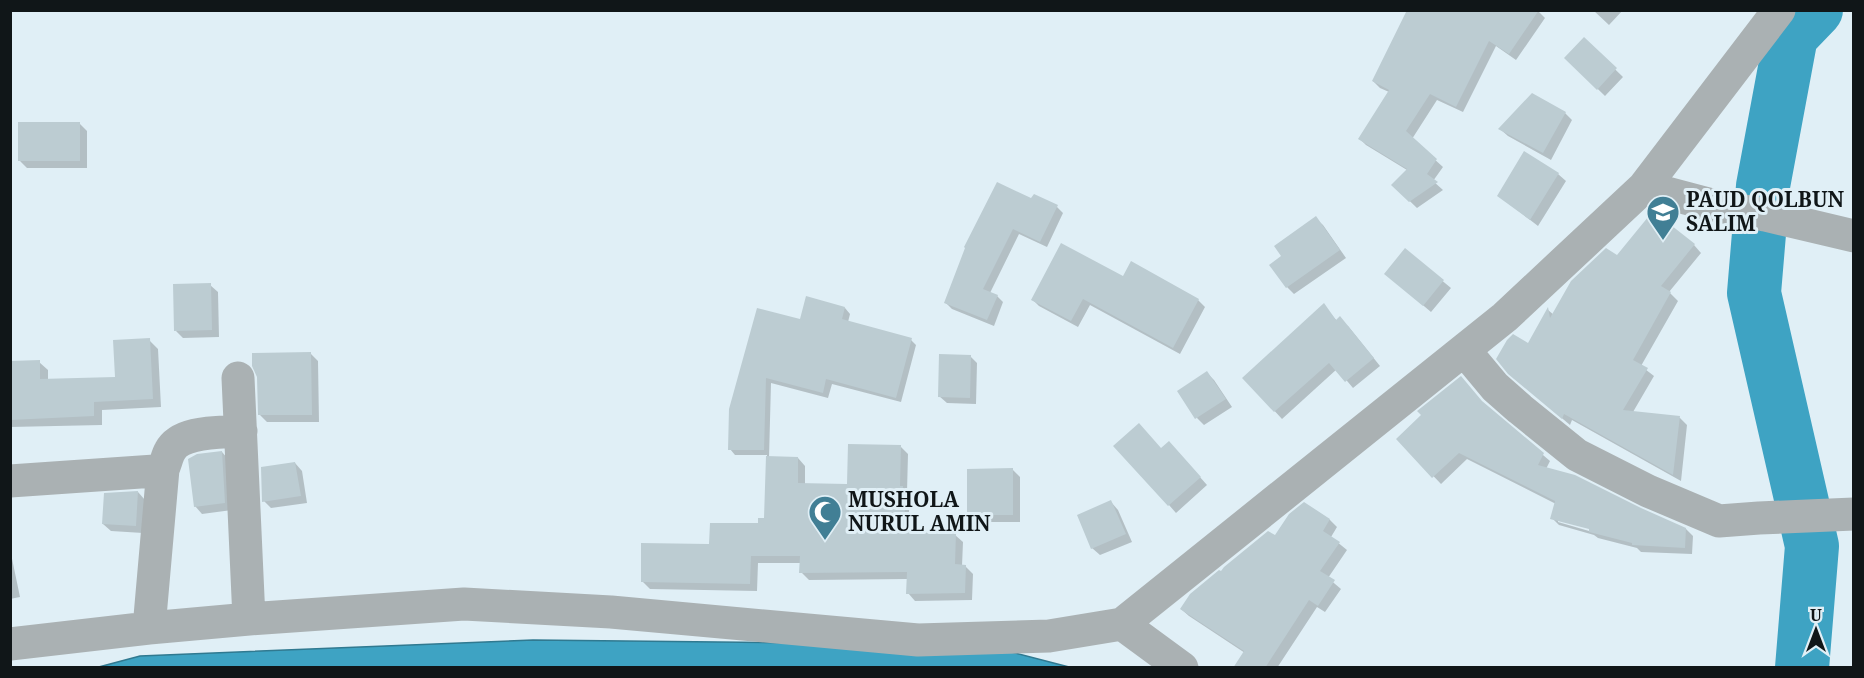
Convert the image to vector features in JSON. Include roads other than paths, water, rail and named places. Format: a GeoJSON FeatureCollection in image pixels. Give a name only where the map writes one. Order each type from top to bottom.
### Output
{"type":"FeatureCollection","features":[{"type":"Feature","properties":{"kind":"street"},"geometry":{"type":"LineString","coordinates":[[10,644],[249,619],[464,604],[611,612],[918,640],[1049,636],[1122,624],[1465,351],[1644,188],[1779,10]]}},
{"type":"Feature","properties":{"kind":"street"},"geometry":{"type":"LineString","coordinates":[[1644,188],[1854,236]]}},
{"type":"Feature","properties":{"kind":"street"},"geometry":{"type":"LineString","coordinates":[[1465,351],[1495,387],[1577,455],[1648,491],[1719,521],[1845,515]]}},
{"type":"Feature","properties":{"kind":"street"},"geometry":{"type":"LineString","coordinates":[[238,378],[249,619]]}},
{"type":"Feature","properties":{"kind":"street"},"geometry":{"type":"LineString","coordinates":[[149,628],[164,469],[171,448],[182,439],[195,435],[241,431]]}},
{"type":"Feature","properties":{"kind":"street"},"geometry":{"type":"LineString","coordinates":[[10,481],[164,469]]}},
{"type":"Feature","properties":{"kind":"street"},"geometry":{"type":"LineString","coordinates":[[1122,624],[1182,668]]}},
{"type":"Feature","properties":{"kind":"water"},"geometry":{"type":"Polygon","coordinates":[[[533,640],[984,645],[1069,667],[95,668],[140,656],[533,640]]]}},
{"type":"Feature","properties":{"kind":"waterway"},"geometry":{"type":"LineString","coordinates":[[1802,668],[1812,546],[1754,293],[1763,186],[1791,36],[1816,10]]}},
{"type":"Feature","properties":{"kind":"place","name":"PAUD QOLBUN SALIM"},"geometry":{"type":"Point","coordinates":[1663,241]}},
{"type":"Feature","properties":{"kind":"place","name":"MUSHOLA NURUL AMIN"},"geometry":{"type":"Point","coordinates":[825,541]}}]}
